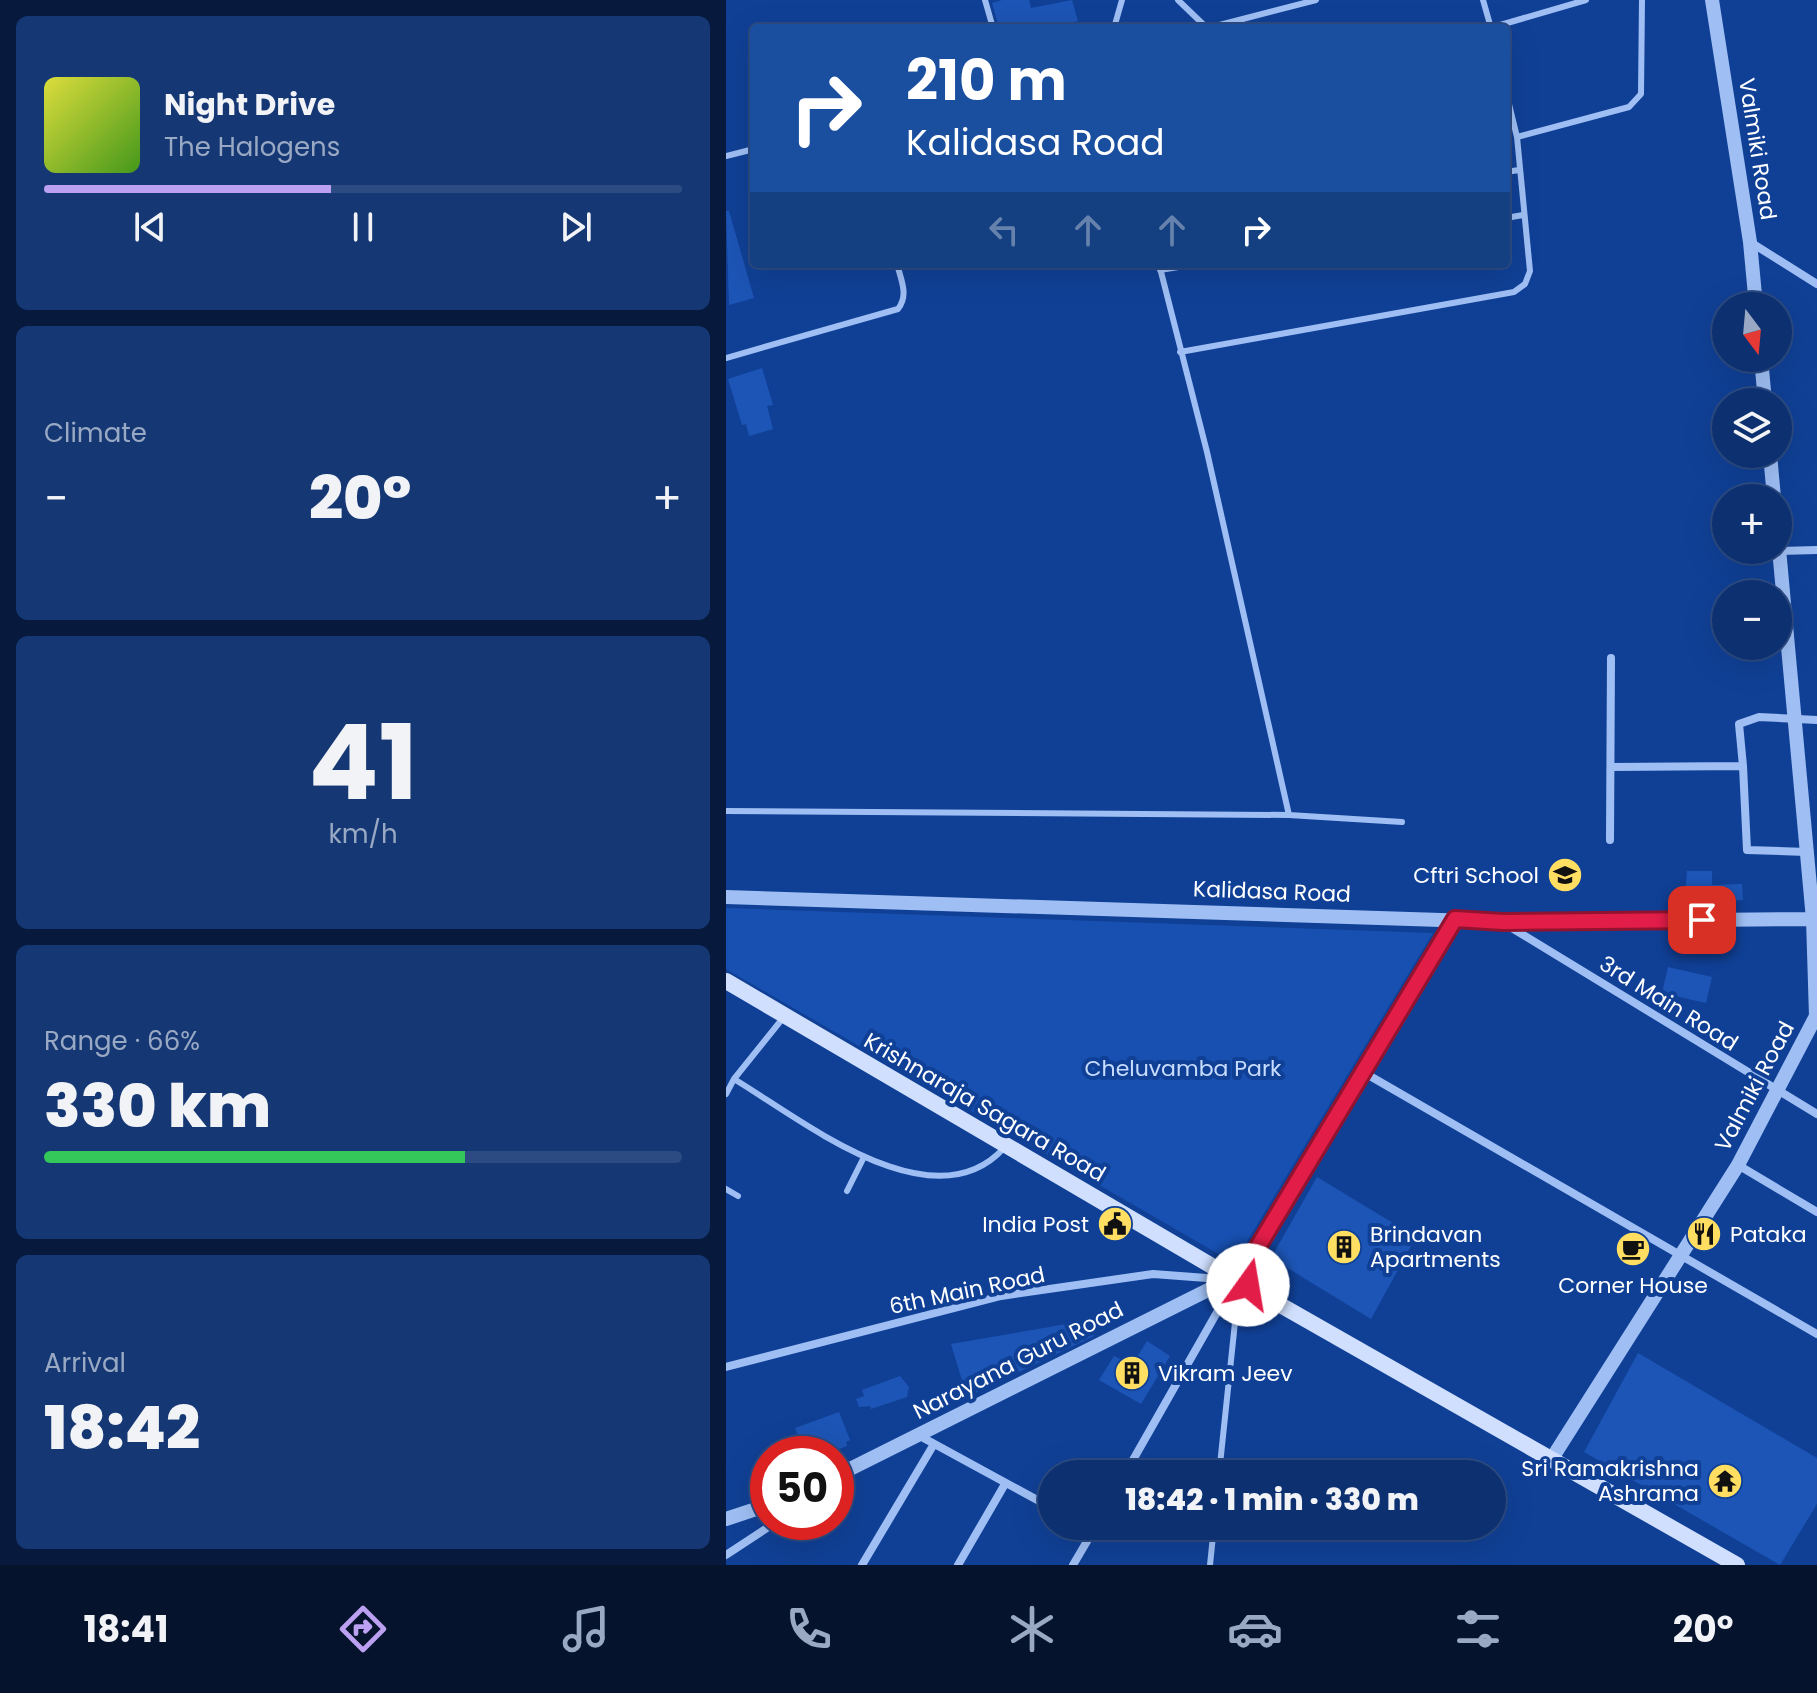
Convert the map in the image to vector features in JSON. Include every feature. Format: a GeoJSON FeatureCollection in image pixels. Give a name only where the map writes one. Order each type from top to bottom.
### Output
{"type":"FeatureCollection","features":[{"type":"Feature","properties":{"kind":"main road","name":"Krishnaraja Sagara Road"},"geometry":{"type":"LineString","coordinates":[[726,981],[1007,1145],[1231,1282],[1737,1565]]}},
{"type":"Feature","properties":{"kind":"street","name":"Valmiki Road"},"geometry":{"type":"LineString","coordinates":[[1712,0],[1750,242],[1755,292]]}},
{"type":"Feature","properties":{"kind":"street"},"geometry":{"type":"LineString","coordinates":[[1750,242],[1817,284]]}},
{"type":"Feature","properties":{"kind":"street"},"geometry":{"type":"LineString","coordinates":[[1792,546],[1817,550]]}},
{"type":"Feature","properties":{"kind":"street","name":"Valmiki Road"},"geometry":{"type":"LineString","coordinates":[[1551,1460],[1738,1165],[1816,1016],[1815,919],[1781,564]]}},
{"type":"Feature","properties":{"kind":"street"},"geometry":{"type":"LineString","coordinates":[[1610,840],[1611,658]]}},
{"type":"Feature","properties":{"kind":"street"},"geometry":{"type":"LineString","coordinates":[[1807,852],[1747,850],[1739,724],[1759,717],[1817,720]]}},
{"type":"Feature","properties":{"kind":"street"},"geometry":{"type":"LineString","coordinates":[[1611,767],[1743,766]]}},
{"type":"Feature","properties":{"kind":"street","name":"Kalidasa Road"},"geometry":{"type":"LineString","coordinates":[[726,897],[1503,922],[1815,919]]}},
{"type":"Feature","properties":{"kind":"street"},"geometry":{"type":"LineString","coordinates":[[1133,1460],[1231,1282],[1455,919]]}},
{"type":"Feature","properties":{"kind":"street","name":"3rd Main Road"},"geometry":{"type":"LineString","coordinates":[[1503,922],[1817,1114]]}},
{"type":"Feature","properties":{"kind":"street"},"geometry":{"type":"LineString","coordinates":[[1363,1072],[1817,1334]]}},
{"type":"Feature","properties":{"kind":"street"},"geometry":{"type":"LineString","coordinates":[[1738,1165],[1817,1212]]}},
{"type":"Feature","properties":{"kind":"street","name":"6th Main Road"},"geometry":{"type":"LineString","coordinates":[[728,1365],[1001,1296],[1153,1274],[1231,1282]]}},
{"type":"Feature","properties":{"kind":"street","name":"Narayana Guru Road"},"geometry":{"type":"LineString","coordinates":[[854,1467],[1231,1282]]}},
{"type":"Feature","properties":{"kind":"street"},"geometry":{"type":"LineString","coordinates":[[918,1435],[1038,1501]]}},
{"type":"Feature","properties":{"kind":"street"},"geometry":{"type":"LineString","coordinates":[[862,1565],[934,1444]]}},
{"type":"Feature","properties":{"kind":"street"},"geometry":{"type":"LineString","coordinates":[[958,1565],[1005,1484]]}},
{"type":"Feature","properties":{"kind":"street"},"geometry":{"type":"LineString","coordinates":[[726,1519],[750,1511]]}},
{"type":"Feature","properties":{"kind":"street"},"geometry":{"type":"LineString","coordinates":[[726,1555],[750,1539]]}},
{"type":"Feature","properties":{"kind":"street"},"geometry":{"type":"LineString","coordinates":[[1073,1565],[1085,1540]]}},
{"type":"Feature","properties":{"kind":"lane"},"geometry":{"type":"LineString","coordinates":[[985,0],[992,24]]}},
{"type":"Feature","properties":{"kind":"lane"},"geometry":{"type":"LineString","coordinates":[[1115,24],[1122,0]]}},
{"type":"Feature","properties":{"kind":"lane"},"geometry":{"type":"LineString","coordinates":[[1178,0],[1204,24]]}},
{"type":"Feature","properties":{"kind":"lane"},"geometry":{"type":"LineString","coordinates":[[1223,24],[1316,0]]}},
{"type":"Feature","properties":{"kind":"lane"},"geometry":{"type":"LineString","coordinates":[[1483,0],[1490,24]]}},
{"type":"Feature","properties":{"kind":"lane"},"geometry":{"type":"LineString","coordinates":[[1544,0],[1547,12]]}},
{"type":"Feature","properties":{"kind":"lane"},"geometry":{"type":"LineString","coordinates":[[1505,24],[1586,0]]}},
{"type":"Feature","properties":{"kind":"lane"},"geometry":{"type":"LineString","coordinates":[[1517,137],[1629,107],[1637,101],[1641,94],[1642,0]]}},
{"type":"Feature","properties":{"kind":"lane"},"geometry":{"type":"LineString","coordinates":[[1180,352],[1514,292],[1525,284],[1530,271],[1517,137],[1510,108]]}},
{"type":"Feature","properties":{"kind":"lane"},"geometry":{"type":"LineString","coordinates":[[726,156],[750,150]]}},
{"type":"Feature","properties":{"kind":"lane"},"geometry":{"type":"LineString","coordinates":[[1510,171],[1519,170]]}},
{"type":"Feature","properties":{"kind":"lane"},"geometry":{"type":"LineString","coordinates":[[1510,217],[1523,215]]}},
{"type":"Feature","properties":{"kind":"lane"},"geometry":{"type":"LineString","coordinates":[[726,358],[898,309],[904,302],[898,268]]}},
{"type":"Feature","properties":{"kind":"lane"},"geometry":{"type":"LineString","coordinates":[[1159,268],[1289,815]]}},
{"type":"Feature","properties":{"kind":"lane"},"geometry":{"type":"LineString","coordinates":[[726,811],[1289,815],[1402,822]]}},
{"type":"Feature","properties":{"kind":"lane"},"geometry":{"type":"LineString","coordinates":[[726,1094],[734,1079],[785,1016]]}},
{"type":"Feature","properties":{"kind":"lane"},"geometry":{"type":"LineString","coordinates":[[734,1079],[887,1168],[962,1176],[989,1165],[1007,1145]]}},
{"type":"Feature","properties":{"kind":"lane"},"geometry":{"type":"LineString","coordinates":[[847,1191],[864,1157]]}},
{"type":"Feature","properties":{"kind":"lane"},"geometry":{"type":"LineString","coordinates":[[726,1189],[738,1196]]}},
{"type":"Feature","properties":{"kind":"lane"},"geometry":{"type":"LineString","coordinates":[[1220,1460],[1231,1282]]}},
{"type":"Feature","properties":{"kind":"lane"},"geometry":{"type":"LineString","coordinates":[[1210,1565],[1213,1540]]}},
{"type":"Feature","properties":{"kind":"green space","name":"Cheluvamba Park"},"geometry":{"type":"Polygon","coordinates":[[[726,908],[1433,933],[1234,1263],[726,969],[726,908]]]}},
{"type":"Feature","properties":{"kind":"building"},"geometry":{"type":"Polygon","coordinates":[[[1029,0],[1031,8],[1072,0],[1078,21],[1066,24],[998,24],[992,3],[1029,0]]]}},
{"type":"Feature","properties":{"kind":"building"},"geometry":{"type":"Polygon","coordinates":[[[726,211],[729,211],[754,298],[729,305],[726,211]]]}},
{"type":"Feature","properties":{"kind":"building"},"geometry":{"type":"Polygon","coordinates":[[[762,368],[773,405],[767,406],[773,429],[749,436],[746,424],[742,425],[728,379],[762,368]]]}},
{"type":"Feature","properties":{"kind":"building"},"geometry":{"type":"Polygon","coordinates":[[[1687,871],[1712,871],[1712,885],[1742,884],[1743,900],[1727,901],[1726,895],[1685,895],[1687,871]]]}},
{"type":"Feature","properties":{"kind":"building"},"geometry":{"type":"Polygon","coordinates":[[[1668,967],[1712,977],[1706,1003],[1662,993],[1668,967]]]}},
{"type":"Feature","properties":{"kind":"building","name":"Brindavan Apartments"},"geometry":{"type":"Polygon","coordinates":[[[1317,1177],[1416,1237],[1371,1319],[1271,1258],[1317,1177]]]}},
{"type":"Feature","properties":{"kind":"building"},"geometry":{"type":"Polygon","coordinates":[[[1090,1320],[1094,1336],[967,1397],[951,1344],[1090,1320]]]}},
{"type":"Feature","properties":{"kind":"building","name":"Vikram Jeev"},"geometry":{"type":"Polygon","coordinates":[[[1147,1341],[1170,1356],[1141,1404],[1099,1380],[1114,1356],[1132,1365],[1147,1341]]]}},
{"type":"Feature","properties":{"kind":"building","name":"Sri Ramakrishna Ashrama"},"geometry":{"type":"Polygon","coordinates":[[[1638,1353],[1817,1458],[1817,1504],[1780,1565],[1584,1452],[1638,1353]]]}},
{"type":"Feature","properties":{"kind":"building"},"geometry":{"type":"Polygon","coordinates":[[[900,1376],[909,1387],[907,1397],[871,1409],[870,1406],[859,1407],[856,1399],[864,1396],[862,1390],[900,1376]]]}},
{"type":"Feature","properties":{"kind":"building"},"geometry":{"type":"Polygon","coordinates":[[[839,1412],[848,1436],[798,1436],[795,1428],[839,1412]]]}},
{"type":"Feature","properties":{"kind":"place","name":"Cftri School"},"geometry":{"type":"Point","coordinates":[1565,875]}},
{"type":"Feature","properties":{"kind":"place","name":"India Post"},"geometry":{"type":"Point","coordinates":[1115,1224]}},
{"type":"Feature","properties":{"kind":"place","name":"Pataka"},"geometry":{"type":"Point","coordinates":[1704,1234]}},
{"type":"Feature","properties":{"kind":"place","name":"Brindavan Apartments"},"geometry":{"type":"Point","coordinates":[1344,1247]}},
{"type":"Feature","properties":{"kind":"place","name":"Corner House"},"geometry":{"type":"Point","coordinates":[1633,1249]}},
{"type":"Feature","properties":{"kind":"place","name":"Vikram Jeev"},"geometry":{"type":"Point","coordinates":[1132,1373]}},
{"type":"Feature","properties":{"kind":"place","name":"Sri Ramakrishna Ashrama"},"geometry":{"type":"Point","coordinates":[1725,1481]}},
{"type":"Feature","properties":{"kind":"route"},"geometry":{"type":"LineString","coordinates":[[1248,1285],[1248,1275],[1244,1270],[1455,919],[1503,922],[1702,920]]}}]}
